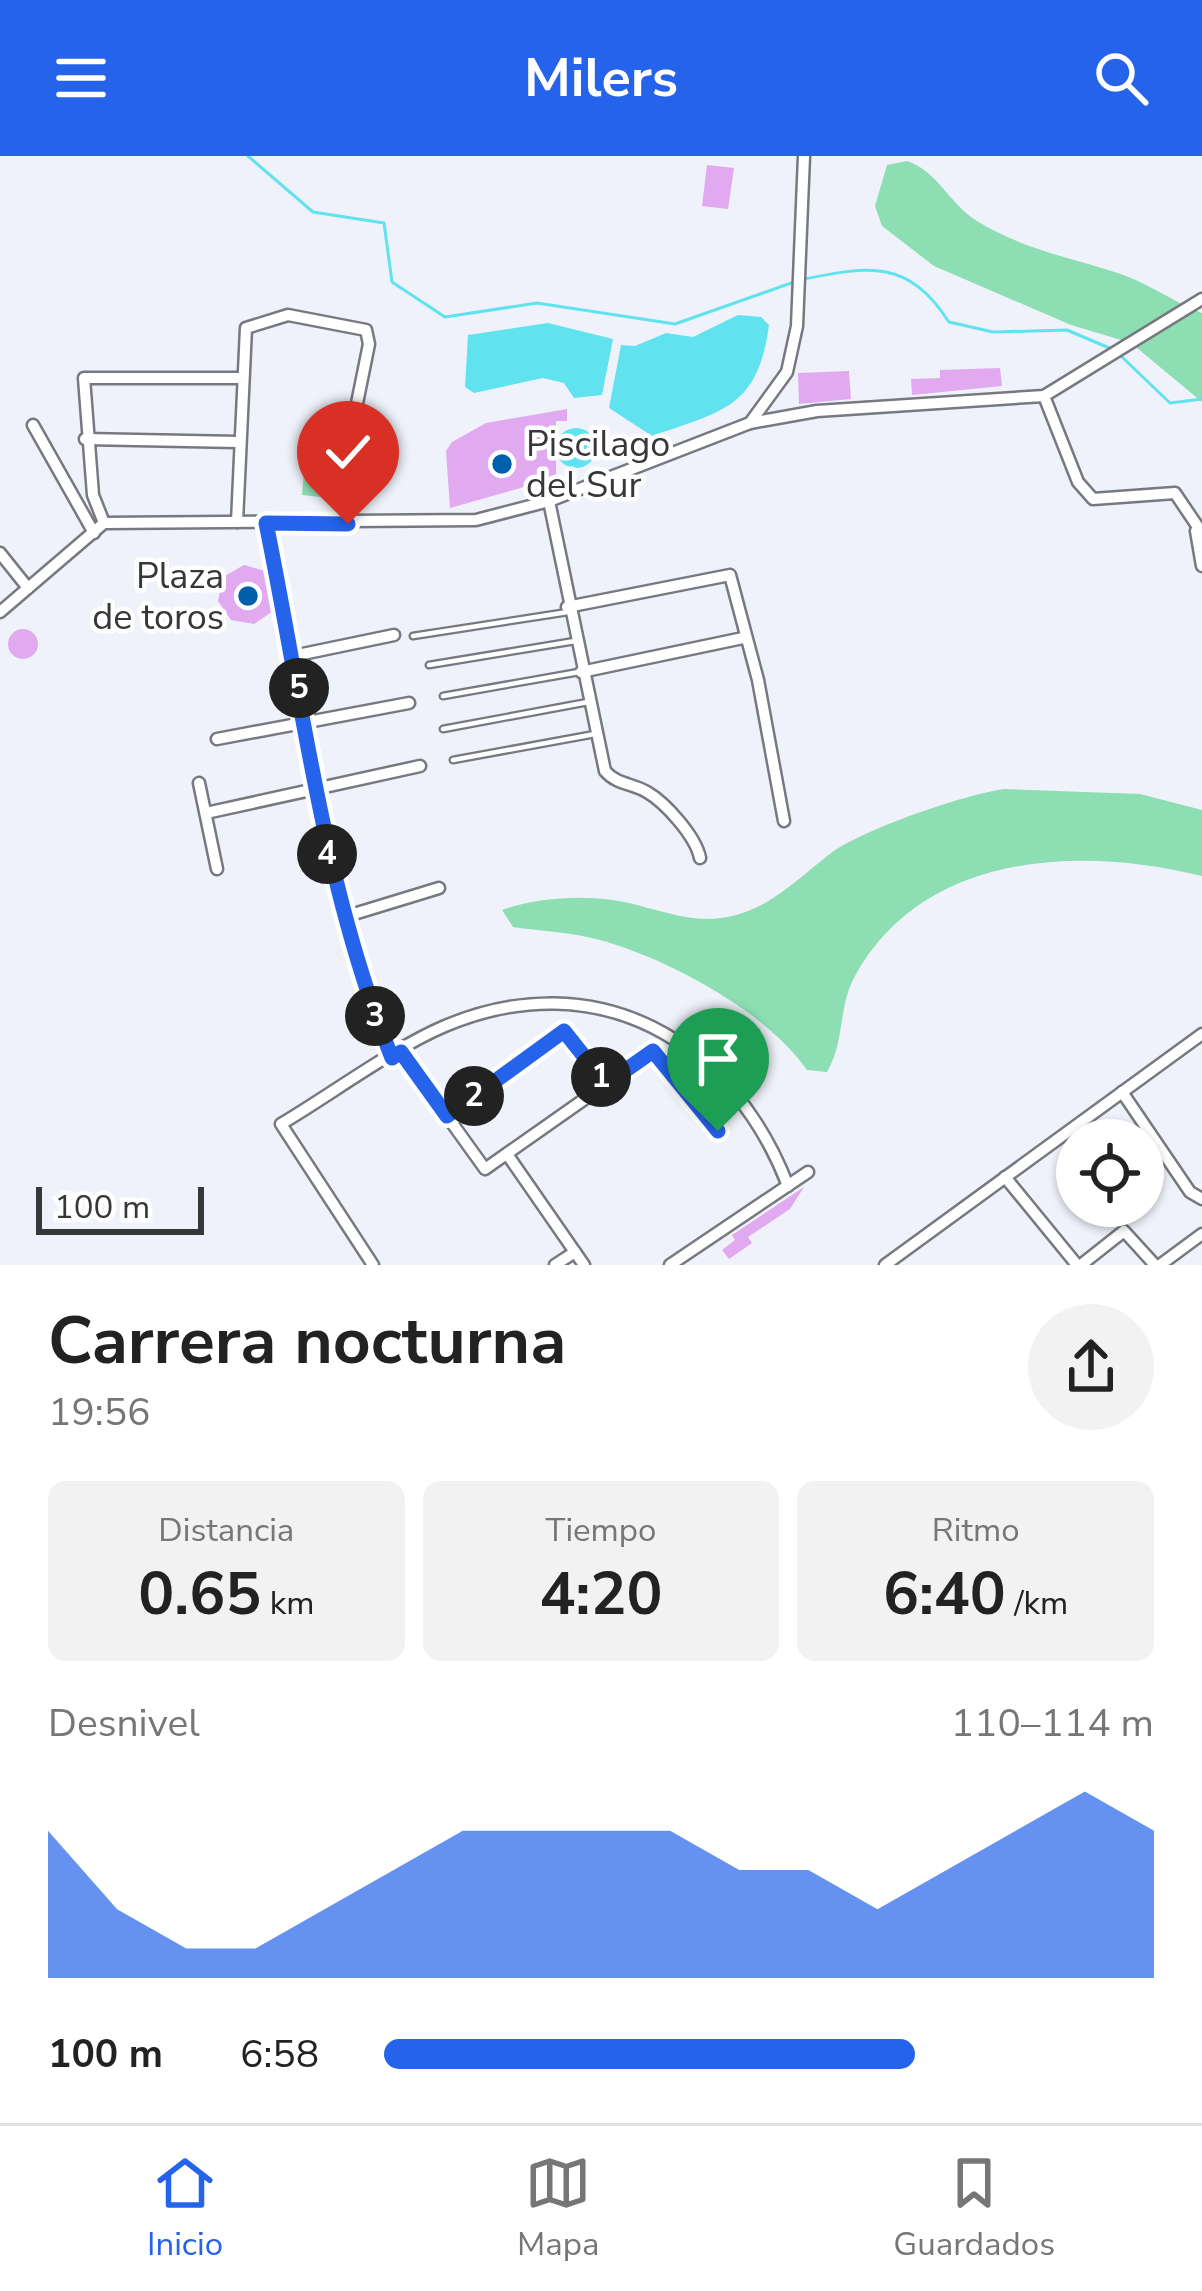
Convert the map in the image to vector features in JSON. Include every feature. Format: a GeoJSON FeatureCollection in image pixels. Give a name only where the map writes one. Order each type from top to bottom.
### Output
{"type":"FeatureCollection","features":[{"type":"Feature","properties":{"kind":"street"},"geometry":{"type":"LineString","coordinates":[[750,423],[787,372],[797,326],[804,156]]}},
{"type":"Feature","properties":{"kind":"street"},"geometry":{"type":"LineString","coordinates":[[0,612],[104,523],[476,520],[549,501],[750,423],[817,412],[1043,396],[1202,299]]}},
{"type":"Feature","properties":{"kind":"street"},"geometry":{"type":"LineString","coordinates":[[237,523],[240,378],[246,328],[259,320],[288,315],[366,330],[369,344],[352,428]]}},
{"type":"Feature","properties":{"kind":"street"},"geometry":{"type":"LineString","coordinates":[[104,523],[93,495],[85,439],[84,378],[240,378]]}},
{"type":"Feature","properties":{"kind":"street"},"geometry":{"type":"LineString","coordinates":[[1043,396],[1078,482],[1093,499],[1175,493],[1188,505],[1199,532],[1202,566]]}},
{"type":"Feature","properties":{"kind":"street"},"geometry":{"type":"LineString","coordinates":[[33,425],[94,533]]}},
{"type":"Feature","properties":{"kind":"street"},"geometry":{"type":"LineString","coordinates":[[85,439],[238,442]]}},
{"type":"Feature","properties":{"kind":"street"},"geometry":{"type":"LineString","coordinates":[[549,501],[574,641],[605,771],[613,780],[656,798],[698,846],[700,858]]}},
{"type":"Feature","properties":{"kind":"street"},"geometry":{"type":"LineString","coordinates":[[266,523],[315,788],[358,975],[396,1055],[485,1169],[653,1051],[718,1131]]}},
{"type":"Feature","properties":{"kind":"street"},"geometry":{"type":"LineString","coordinates":[[0,553],[28,588]]}},
{"type":"Feature","properties":{"kind":"street"},"geometry":{"type":"LineString","coordinates":[[568,609],[730,574],[743,638],[758,680],[784,821]]}},
{"type":"Feature","properties":{"kind":"street"},"geometry":{"type":"LineString","coordinates":[[293,656],[394,635]]}},
{"type":"Feature","properties":{"kind":"street"},"geometry":{"type":"LineString","coordinates":[[581,672],[743,638]]}},
{"type":"Feature","properties":{"kind":"street"},"geometry":{"type":"LineString","coordinates":[[218,739],[409,703]]}},
{"type":"Feature","properties":{"kind":"street"},"geometry":{"type":"LineString","coordinates":[[206,813],[419,766]]}},
{"type":"Feature","properties":{"kind":"street"},"geometry":{"type":"LineString","coordinates":[[200,783],[217,868]]}},
{"type":"Feature","properties":{"kind":"street"},"geometry":{"type":"LineString","coordinates":[[344,917],[439,888]]}},
{"type":"Feature","properties":{"kind":"street"},"geometry":{"type":"LineString","coordinates":[[373,1265],[280,1124],[441,1027],[502,1008],[582,1005],[629,1017],[674,1037],[734,1088],[771,1141],[788,1186]]}},
{"type":"Feature","properties":{"kind":"street"},"geometry":{"type":"LineString","coordinates":[[447,1116],[564,1031],[606,1084]]}},
{"type":"Feature","properties":{"kind":"street"},"geometry":{"type":"LineString","coordinates":[[885,1265],[1202,1034]]}},
{"type":"Feature","properties":{"kind":"street"},"geometry":{"type":"LineString","coordinates":[[1122,1092],[1190,1192],[1202,1199]]}},
{"type":"Feature","properties":{"kind":"street"},"geometry":{"type":"LineString","coordinates":[[507,1154],[584,1265]]}},
{"type":"Feature","properties":{"kind":"street"},"geometry":{"type":"LineString","coordinates":[[670,1265],[808,1172]]}},
{"type":"Feature","properties":{"kind":"street"},"geometry":{"type":"LineString","coordinates":[[1005,1178],[1079,1265],[1124,1231],[1157,1265],[1202,1234]]}},
{"type":"Feature","properties":{"kind":"street"},"geometry":{"type":"LineString","coordinates":[[555,1265],[574,1252]]}},
{"type":"Feature","properties":{"kind":"lane"},"geometry":{"type":"LineString","coordinates":[[413,636],[568,609]]}},
{"type":"Feature","properties":{"kind":"lane"},"geometry":{"type":"LineString","coordinates":[[429,664],[574,641]]}},
{"type":"Feature","properties":{"kind":"lane"},"geometry":{"type":"LineString","coordinates":[[442,696],[581,672]]}},
{"type":"Feature","properties":{"kind":"lane"},"geometry":{"type":"LineString","coordinates":[[442,729],[588,702]]}},
{"type":"Feature","properties":{"kind":"lane"},"geometry":{"type":"LineString","coordinates":[[453,760],[595,734]]}},
{"type":"Feature","properties":{"kind":"green space"},"geometry":{"type":"Polygon","coordinates":[[[907,161],[927,172],[967,214],[996,232],[1126,276],[1202,313],[1202,402],[1131,343],[1071,325],[934,266],[882,226],[875,206],[887,165],[907,161]]]}},
{"type":"Feature","properties":{"kind":"green space"},"geometry":{"type":"Polygon","coordinates":[[[307,435],[345,438],[339,499],[302,495],[307,435]]]}},
{"type":"Feature","properties":{"kind":"green space"},"geometry":{"type":"Polygon","coordinates":[[[1004,789],[1140,794],[1202,810],[1202,876],[1106,861],[1057,861],[1009,868],[963,882],[921,903],[885,935],[855,976],[827,1072],[807,1070],[767,1027],[683,973],[596,939],[513,927],[502,910],[542,900],[585,898],[693,918],[737,915],[767,902],[831,853],[866,834],[940,806],[1004,789]]]}},
{"type":"Feature","properties":{"kind":"water"},"geometry":{"type":"Polygon","coordinates":[[[738,315],[761,317],[769,325],[756,374],[733,402],[652,436],[609,408],[621,345],[635,346],[666,333],[693,337],[738,315]]]}},
{"type":"Feature","properties":{"kind":"water"},"geometry":{"type":"Polygon","coordinates":[[[548,323],[613,339],[602,395],[574,398],[564,383],[543,378],[474,393],[465,387],[468,335],[548,323]]]}},
{"type":"Feature","properties":{"kind":"water","name":"Piscilago del Sur"},"geometry":{"type":"Polygon","coordinates":[[[576,428],[590,434],[596,448],[590,462],[576,468],[562,462],[556,448],[562,434],[576,428]]]}},
{"type":"Feature","properties":{"kind":"building"},"geometry":{"type":"Polygon","coordinates":[[[707,165],[734,168],[728,209],[702,206],[707,165]]]}},
{"type":"Feature","properties":{"kind":"building"},"geometry":{"type":"Polygon","coordinates":[[[1000,368],[1002,386],[912,395],[911,379],[940,378],[940,370],[1000,368]]]}},
{"type":"Feature","properties":{"kind":"building"},"geometry":{"type":"Polygon","coordinates":[[[849,371],[851,399],[799,404],[798,373],[849,371]]]}},
{"type":"Feature","properties":{"kind":"building","name":"Piscilago del Sur"},"geometry":{"type":"Polygon","coordinates":[[[567,409],[567,421],[556,421],[556,478],[450,508],[446,451],[452,442],[486,423],[567,409]]]}},
{"type":"Feature","properties":{"kind":"building","name":"Plaza de toros"},"geometry":{"type":"Polygon","coordinates":[[[244,565],[265,571],[273,611],[254,624],[231,620],[218,601],[223,577],[244,565]]]}},
{"type":"Feature","properties":{"kind":"building"},"geometry":{"type":"Polygon","coordinates":[[[23,629],[34,633],[38,644],[34,655],[23,659],[12,655],[8,644],[12,633],[23,629]]]}},
{"type":"Feature","properties":{"kind":"building"},"geometry":{"type":"Polygon","coordinates":[[[804,1187],[790,1209],[748,1237],[752,1243],[729,1259],[722,1250],[735,1240],[732,1235],[804,1187]]]}},
{"type":"Feature","properties":{"kind":"waterway"},"geometry":{"type":"LineString","coordinates":[[248,156],[313,212],[384,223],[392,282],[445,317],[537,303],[675,324],[794,282]]}},
{"type":"Feature","properties":{"kind":"waterway"},"geometry":{"type":"LineString","coordinates":[[804,279],[849,271],[886,272],[918,287],[949,322],[993,332],[1067,330],[1114,350]]}},
{"type":"Feature","properties":{"kind":"waterway"},"geometry":{"type":"LineString","coordinates":[[1121,356],[1170,403],[1202,399]]}},
{"type":"Feature","properties":{"kind":"place","name":"Piscilago del Sur"},"geometry":{"type":"Point","coordinates":[502,464]}},
{"type":"Feature","properties":{"kind":"place","name":"Plaza de toros"},"geometry":{"type":"Point","coordinates":[248,596]}},
{"type":"Feature","properties":{"kind":"route"},"geometry":{"type":"LineString","coordinates":[[348,524],[266,523],[324,842],[358,975],[392,1058],[401,1052],[447,1116],[564,1031],[606,1084],[653,1051],[718,1131]]}}]}
